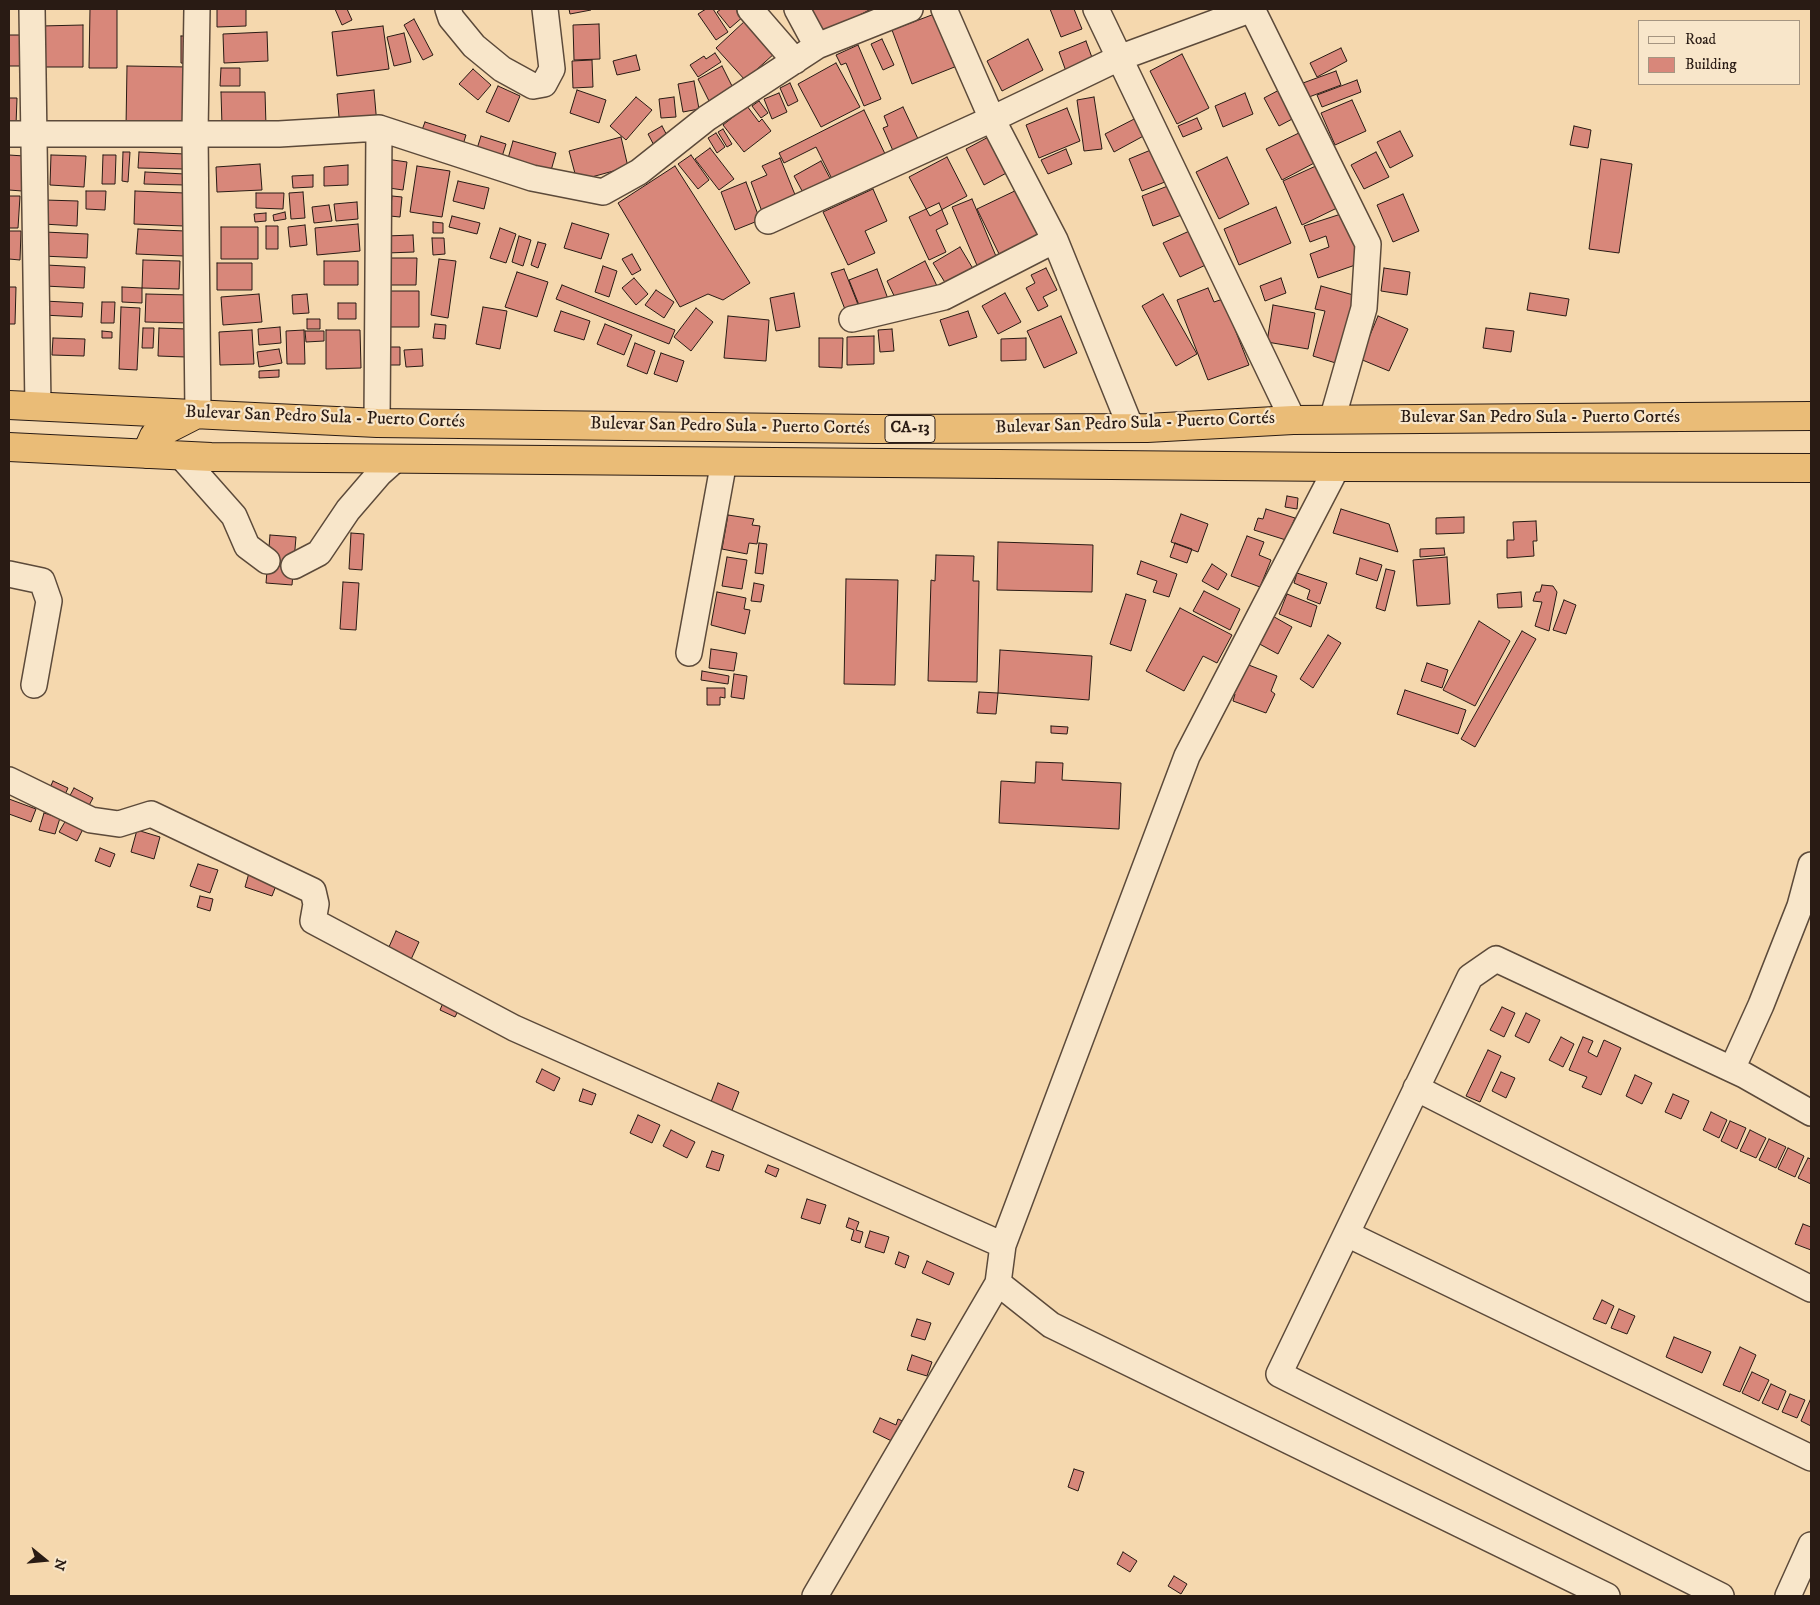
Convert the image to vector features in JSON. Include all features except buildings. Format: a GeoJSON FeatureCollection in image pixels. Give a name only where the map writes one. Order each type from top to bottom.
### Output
{"type":"FeatureCollection","features":[{"type":"Feature","properties":{"kind":"highway","name":"Bulevar San Pedro Sula - Puerto Cortés"},"geometry":{"type":"LineString","coordinates":[[9,405],[377,423],[876,429],[1131,428],[1292,420],[1811,416]]}},
{"type":"Feature","properties":{"kind":"highway"},"geometry":{"type":"LineString","coordinates":[[63,451],[91,436],[104,410]]}},
{"type":"Feature","properties":{"kind":"highway"},"geometry":{"type":"LineString","coordinates":[[146,454],[154,436],[198,414]]}},
{"type":"Feature","properties":{"kind":"highway","name":"Bulevar San Pedro Sula - Puerto Cortés"},"geometry":{"type":"LineString","coordinates":[[9,447],[180,455],[397,458],[1337,467],[1811,468]]}},
{"type":"Feature","properties":{"kind":"street"},"geometry":{"type":"LineString","coordinates":[[32,9],[21,134],[38,407]]}},
{"type":"Feature","properties":{"kind":"street"},"geometry":{"type":"LineString","coordinates":[[197,9],[195,133],[198,414]]}},
{"type":"Feature","properties":{"kind":"street"},"geometry":{"type":"LineString","coordinates":[[448,9],[451,18],[474,46],[502,68],[533,86],[544,84],[552,69],[545,9]]}},
{"type":"Feature","properties":{"kind":"street"},"geometry":{"type":"LineString","coordinates":[[750,9],[794,61]]}},
{"type":"Feature","properties":{"kind":"street"},"geometry":{"type":"LineString","coordinates":[[797,9],[817,46]]}},
{"type":"Feature","properties":{"kind":"street"},"geometry":{"type":"LineString","coordinates":[[21,134],[279,134],[380,128],[532,178],[603,192],[639,172],[707,118],[817,46],[910,9]]}},
{"type":"Feature","properties":{"kind":"street"},"geometry":{"type":"LineString","coordinates":[[944,9],[992,119],[1055,240],[1131,428]]}},
{"type":"Feature","properties":{"kind":"street"},"geometry":{"type":"LineString","coordinates":[[1096,9],[1292,420]]}},
{"type":"Feature","properties":{"kind":"street"},"geometry":{"type":"LineString","coordinates":[[768,221],[992,119],[1119,58],[1252,9],[1368,244],[1364,308],[1332,420]]}},
{"type":"Feature","properties":{"kind":"street"},"geometry":{"type":"LineString","coordinates":[[377,423],[380,128]]}},
{"type":"Feature","properties":{"kind":"street"},"geometry":{"type":"LineString","coordinates":[[852,319],[944,297],[1055,240]]}},
{"type":"Feature","properties":{"kind":"street"},"geometry":{"type":"LineString","coordinates":[[180,455],[234,516],[247,546],[268,562]]}},
{"type":"Feature","properties":{"kind":"street"},"geometry":{"type":"LineString","coordinates":[[294,566],[320,554],[348,510],[379,474],[397,458]]}},
{"type":"Feature","properties":{"kind":"street"},"geometry":{"type":"LineString","coordinates":[[689,653],[724,461]]}},
{"type":"Feature","properties":{"kind":"street"},"geometry":{"type":"LineString","coordinates":[[815,1596],[998,1283],[1003,1246],[1187,756],[1337,467]]}},
{"type":"Feature","properties":{"kind":"street"},"geometry":{"type":"LineString","coordinates":[[9,574],[42,581],[49,601],[34,685]]}},
{"type":"Feature","properties":{"kind":"street"},"geometry":{"type":"LineString","coordinates":[[9,780],[91,820],[119,824],[151,814],[313,891],[316,904],[313,921],[514,1028],[1003,1246]]}},
{"type":"Feature","properties":{"kind":"street"},"geometry":{"type":"LineString","coordinates":[[1738,1072],[1761,1005],[1800,906],[1811,865]]}},
{"type":"Feature","properties":{"kind":"street"},"geometry":{"type":"LineString","coordinates":[[1738,1072],[1777,1012],[1811,922]]}},
{"type":"Feature","properties":{"kind":"street"},"geometry":{"type":"LineString","coordinates":[[1721,1596],[1279,1374],[1470,977],[1496,959],[1738,1072],[1811,1113]]}},
{"type":"Feature","properties":{"kind":"street"},"geometry":{"type":"LineString","coordinates":[[1416,1088],[1811,1289]]}},
{"type":"Feature","properties":{"kind":"street"},"geometry":{"type":"LineString","coordinates":[[1347,1234],[1811,1458]]}},
{"type":"Feature","properties":{"kind":"street"},"geometry":{"type":"LineString","coordinates":[[998,1283],[1051,1324],[1607,1596]]}},
{"type":"Feature","properties":{"kind":"street"},"geometry":{"type":"LineString","coordinates":[[1788,1596],[1811,1545]]}}]}
